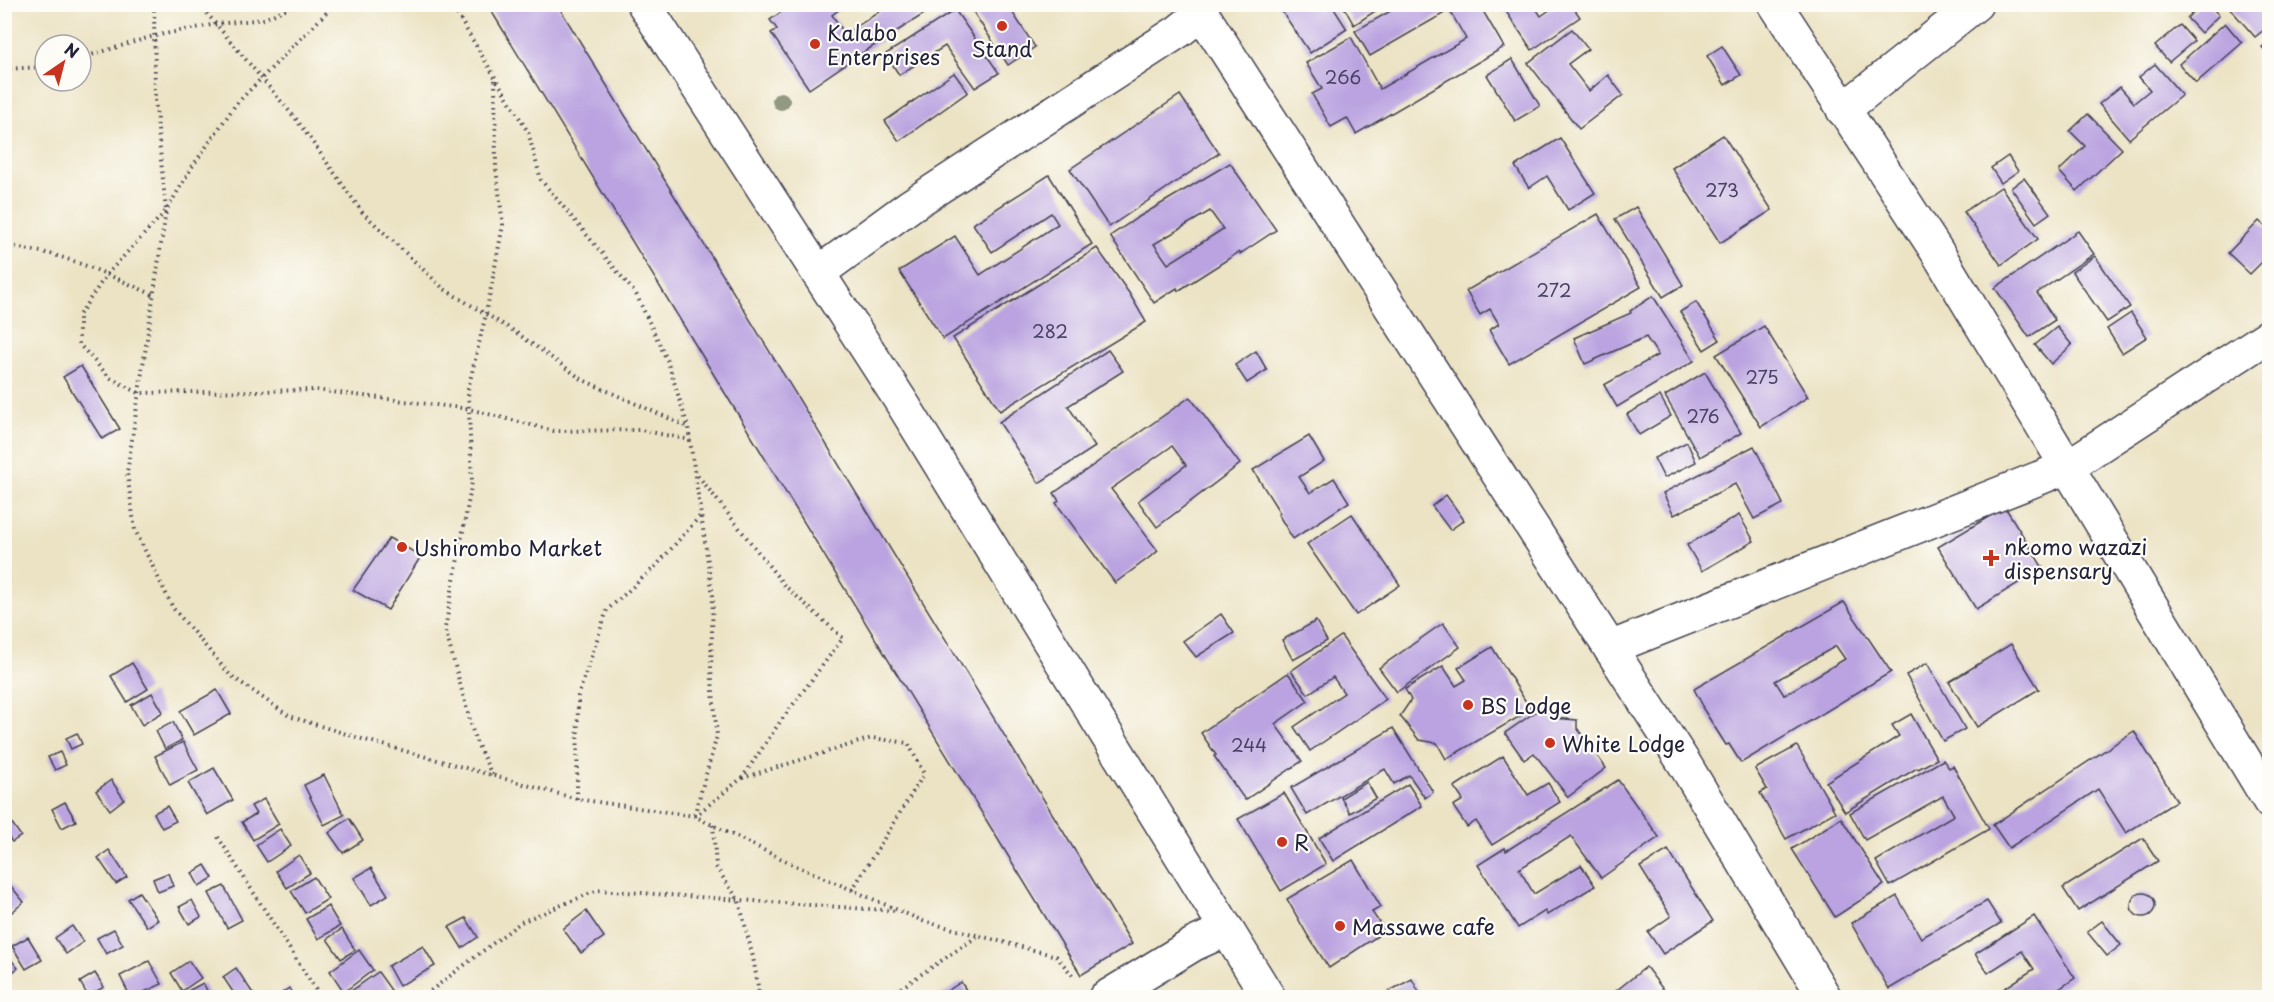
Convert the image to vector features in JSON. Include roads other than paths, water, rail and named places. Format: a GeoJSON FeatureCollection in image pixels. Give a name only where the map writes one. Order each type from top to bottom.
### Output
{"type":"FeatureCollection","features":[{"type":"Feature","properties":{"kind":"street"},"geometry":{"type":"LineString","coordinates":[[644,4],[910,417],[1269,998]]}},
{"type":"Feature","properties":{"kind":"street"},"geometry":{"type":"LineString","coordinates":[[1775,4],[1936,250],[2270,802]]}},
{"type":"Feature","properties":{"kind":"street"},"geometry":{"type":"LineString","coordinates":[[1843,110],[1976,4]]}},
{"type":"Feature","properties":{"kind":"street"},"geometry":{"type":"LineString","coordinates":[[818,273],[910,206],[1179,31],[1199,9],[1684,763],[1825,998]]}},
{"type":"Feature","properties":{"kind":"street"},"geometry":{"type":"LineString","coordinates":[[1611,648],[2067,467],[2270,335]]}},
{"type":"Feature","properties":{"kind":"street"},"geometry":{"type":"LineString","coordinates":[[1091,990],[1227,929]]}},
{"type":"Feature","properties":{"kind":"place","name":"Stand"},"geometry":{"type":"Point","coordinates":[1002,26]}},
{"type":"Feature","properties":{"kind":"place","name":"Kalabo Enterprises"},"geometry":{"type":"Point","coordinates":[815,44]}},
{"type":"Feature","properties":{"kind":"place","name":"Ushirombo Market"},"geometry":{"type":"Point","coordinates":[402,547]}},
{"type":"Feature","properties":{"kind":"place","name":"nkomo wazazi dispensary"},"geometry":{"type":"Point","coordinates":[1991,558]}},
{"type":"Feature","properties":{"kind":"place","name":"BS Lodge"},"geometry":{"type":"Point","coordinates":[1468,705]}},
{"type":"Feature","properties":{"kind":"place","name":"White Lodge"},"geometry":{"type":"Point","coordinates":[1550,743]}},
{"type":"Feature","properties":{"kind":"place","name":"R"},"geometry":{"type":"Point","coordinates":[1282,842]}},
{"type":"Feature","properties":{"kind":"place","name":"Massawe cafe"},"geometry":{"type":"Point","coordinates":[1340,926]}}]}
